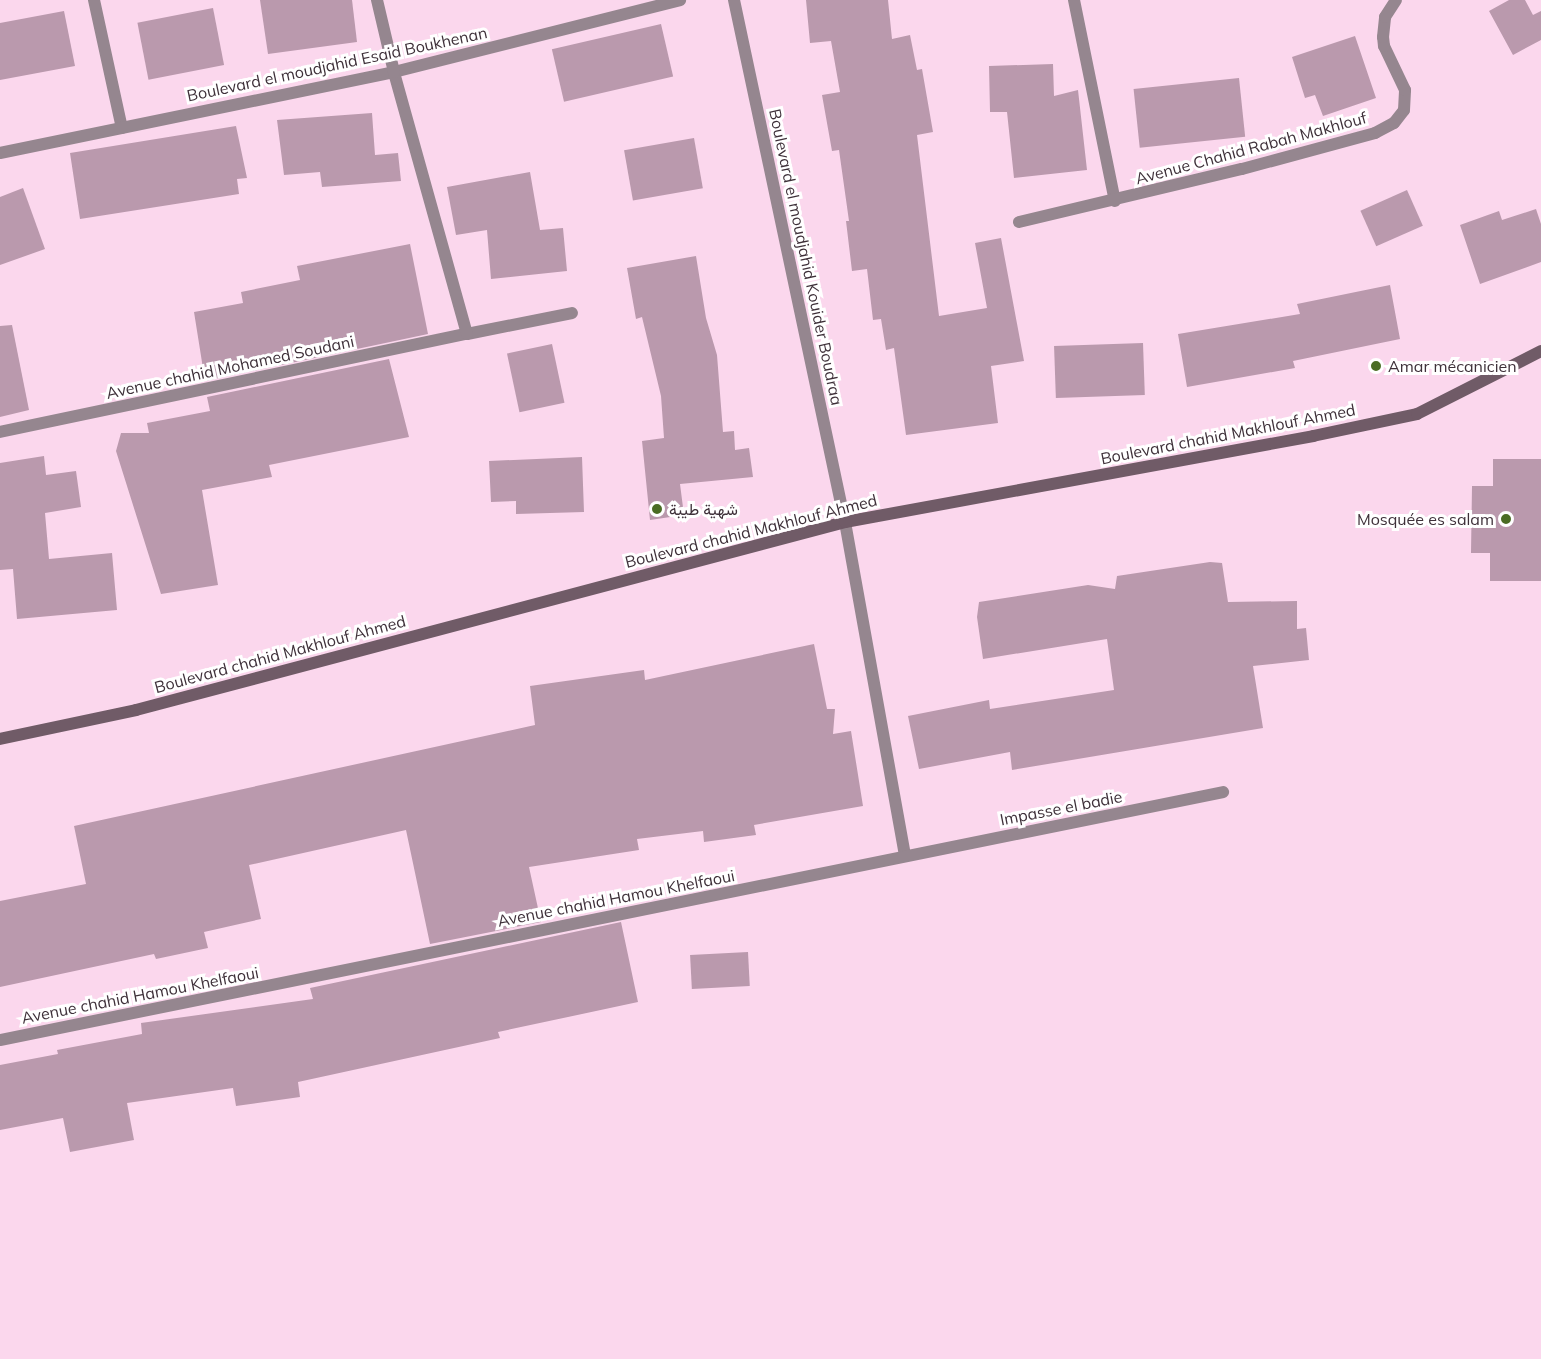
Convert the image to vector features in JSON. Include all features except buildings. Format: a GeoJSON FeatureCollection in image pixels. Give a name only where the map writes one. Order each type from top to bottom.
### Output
{"type":"FeatureCollection","features":[{"type":"Feature","properties":{"kind":"main road","name":"Boulevard chahid Makhlouf Ahmed"},"geometry":{"type":"LineString","coordinates":[[0,739],[136,710],[845,522],[1313,436],[1418,414],[1541,351]]}},
{"type":"Feature","properties":{"kind":"street"},"geometry":{"type":"LineString","coordinates":[[94,0],[122,128]]}},
{"type":"Feature","properties":{"kind":"street"},"geometry":{"type":"LineString","coordinates":[[377,0],[394,72],[467,334]]}},
{"type":"Feature","properties":{"kind":"street","name":"Boulevard el moudjahid Esaid Boukhenan"},"geometry":{"type":"LineString","coordinates":[[0,153],[394,72],[680,0]]}},
{"type":"Feature","properties":{"kind":"street","name":"Boulevard el moudjahid Kouider Boudraa"},"geometry":{"type":"LineString","coordinates":[[734,0],[845,522]]}},
{"type":"Feature","properties":{"kind":"street"},"geometry":{"type":"LineString","coordinates":[[1074,0],[1115,201]]}},
{"type":"Feature","properties":{"kind":"street","name":"Avenue Chahid Rabah Makhlouf"},"geometry":{"type":"LineString","coordinates":[[1019,222],[1115,201],[1375,133],[1394,123],[1404,110],[1405,90],[1384,46],[1383,37],[1385,17],[1396,0]]}},
{"type":"Feature","properties":{"kind":"street","name":"Avenue chahid Mohamed Soudani"},"geometry":{"type":"LineString","coordinates":[[0,432],[572,314]]}},
{"type":"Feature","properties":{"kind":"street"},"geometry":{"type":"LineString","coordinates":[[845,522],[905,856]]}},
{"type":"Feature","properties":{"kind":"street","name":"Impasse el badie"},"geometry":{"type":"LineString","coordinates":[[905,856],[1223,792]]}},
{"type":"Feature","properties":{"kind":"street","name":"Avenue chahid Hamou Khelfaoui"},"geometry":{"type":"LineString","coordinates":[[0,1040],[905,856]]}},
{"type":"Feature","properties":{"kind":"place","name":"Amar mécanicien"},"geometry":{"type":"Point","coordinates":[1376,366]}},
{"type":"Feature","properties":{"kind":"place","name":"شهية طيبة"},"geometry":{"type":"Point","coordinates":[657,509]}},
{"type":"Feature","properties":{"kind":"place","name":"Mosquée es salam"},"geometry":{"type":"Point","coordinates":[1506,519]}}]}
